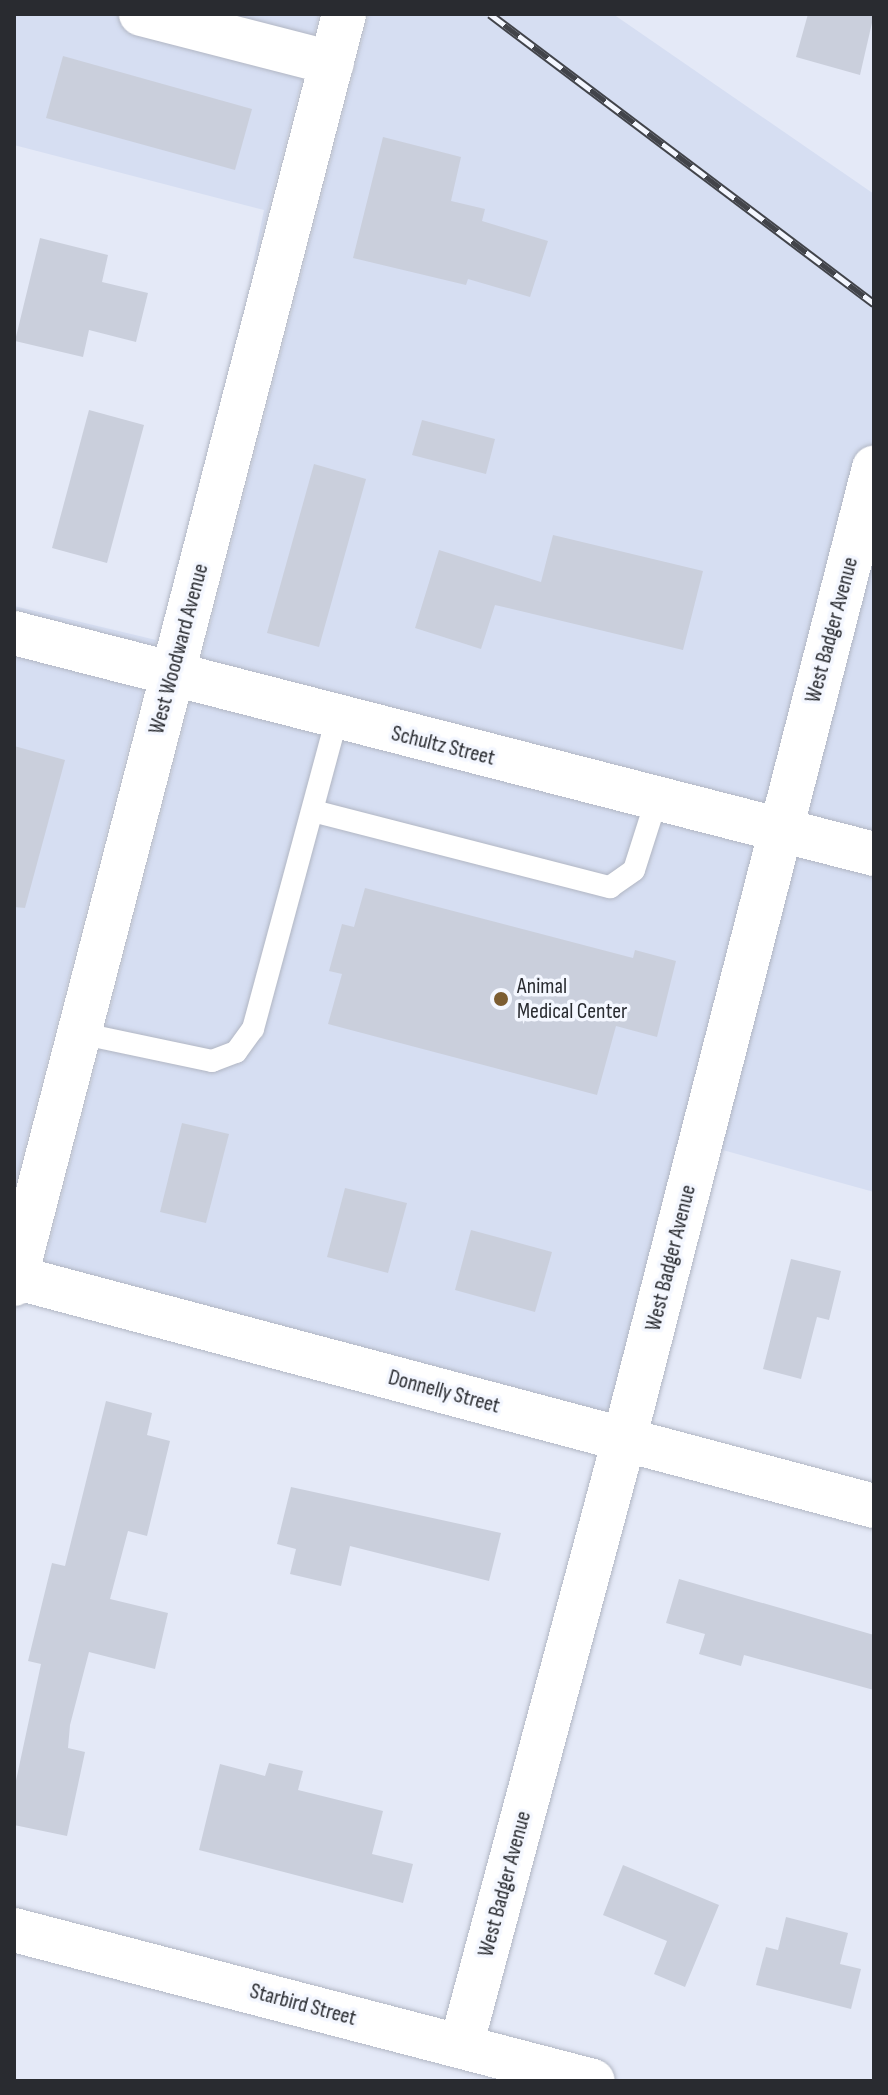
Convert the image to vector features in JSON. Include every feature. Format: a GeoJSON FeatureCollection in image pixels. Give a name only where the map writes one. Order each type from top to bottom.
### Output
{"type":"FeatureCollection","features":[{"type":"Feature","properties":{"kind":"street"},"geometry":{"type":"LineString","coordinates":[[141,14],[332,63]]}},
{"type":"Feature","properties":{"kind":"street","name":"West Woodward Avenue"},"geometry":{"type":"LineString","coordinates":[[15,1279],[344,14]]}},
{"type":"Feature","properties":{"kind":"street","name":"West Badger Avenue"},"geometry":{"type":"LineString","coordinates":[[461,2046],[624,1440],[874,468]]}},
{"type":"Feature","properties":{"kind":"street","name":"Schultz Street"},"geometry":{"type":"LineString","coordinates":[[14,633],[173,671],[337,718],[874,854]]}},
{"type":"Feature","properties":{"kind":"street","name":"Donnelly Street"},"geometry":{"type":"LineString","coordinates":[[15,1279],[874,1506]]}},
{"type":"Feature","properties":{"kind":"street","name":"Starbird Street"},"geometry":{"type":"LineString","coordinates":[[14,1930],[593,2081]]}},
{"type":"Feature","properties":{"kind":"lane"},"geometry":{"type":"LineString","coordinates":[[79,1033],[212,1061],[236,1052],[253,1029],[337,718]]}},
{"type":"Feature","properties":{"kind":"lane"},"geometry":{"type":"LineString","coordinates":[[313,811],[610,887],[634,870],[657,798]]}},
{"type":"Feature","properties":{"kind":"shaded area"},"geometry":{"type":"Polygon","coordinates":[[[14,14],[319,14],[249,283],[264,210],[14,145],[14,14]]]}},
{"type":"Feature","properties":{"kind":"shaded area"},"geometry":{"type":"Polygon","coordinates":[[[369,14],[613,14],[874,194],[874,1192],[694,1142],[631,1435],[41,1276],[369,14]]]}},
{"type":"Feature","properties":{"kind":"shaded area"},"geometry":{"type":"Polygon","coordinates":[[[14,606],[156,640],[14,1188],[14,606]]]}},
{"type":"Feature","properties":{"kind":"building"},"geometry":{"type":"Polygon","coordinates":[[[808,14],[874,14],[860,75],[796,57],[808,14]]]}},
{"type":"Feature","properties":{"kind":"building"},"geometry":{"type":"Polygon","coordinates":[[[63,56],[252,109],[235,170],[46,118],[63,56]]]}},
{"type":"Feature","properties":{"kind":"building"},"geometry":{"type":"Polygon","coordinates":[[[383,137],[461,157],[451,201],[485,209],[482,221],[548,241],[530,297],[468,279],[466,285],[353,258],[383,137]]]}},
{"type":"Feature","properties":{"kind":"building"},"geometry":{"type":"Polygon","coordinates":[[[40,238],[108,255],[102,282],[148,293],[136,342],[89,330],[83,357],[15,341],[40,238]]]}},
{"type":"Feature","properties":{"kind":"building"},"geometry":{"type":"Polygon","coordinates":[[[89,410],[144,425],[107,563],[52,548],[89,410]]]}},
{"type":"Feature","properties":{"kind":"building"},"geometry":{"type":"Polygon","coordinates":[[[422,420],[495,439],[486,474],[412,455],[422,420]]]}},
{"type":"Feature","properties":{"kind":"building"},"geometry":{"type":"Polygon","coordinates":[[[314,464],[366,479],[319,647],[267,633],[314,464]]]}},
{"type":"Feature","properties":{"kind":"building"},"geometry":{"type":"Polygon","coordinates":[[[553,535],[703,571],[683,650],[495,605],[481,649],[415,628],[439,550],[541,582],[553,535]]]}},
{"type":"Feature","properties":{"kind":"building"},"geometry":{"type":"Polygon","coordinates":[[[14,746],[65,760],[25,908],[14,907],[14,746]]]}},
{"type":"Feature","properties":{"kind":"building","name":"Animal Medical Center"},"geometry":{"type":"Polygon","coordinates":[[[365,888],[633,958],[635,950],[676,961],[657,1037],[616,1026],[597,1095],[328,1024],[342,974],[329,971],[342,924],[354,927],[365,888]]]}},
{"type":"Feature","properties":{"kind":"building"},"geometry":{"type":"Polygon","coordinates":[[[182,1123],[229,1134],[206,1223],[160,1212],[182,1123]]]}},
{"type":"Feature","properties":{"kind":"building"},"geometry":{"type":"Polygon","coordinates":[[[345,1188],[407,1203],[388,1273],[327,1257],[345,1188]]]}},
{"type":"Feature","properties":{"kind":"building"},"geometry":{"type":"Polygon","coordinates":[[[471,1230],[552,1252],[535,1312],[455,1290],[471,1230]]]}},
{"type":"Feature","properties":{"kind":"building"},"geometry":{"type":"Polygon","coordinates":[[[791,1259],[841,1271],[829,1320],[817,1317],[801,1379],[763,1369],[791,1259]]]}},
{"type":"Feature","properties":{"kind":"building"},"geometry":{"type":"Polygon","coordinates":[[[106,1401],[152,1413],[147,1435],[170,1441],[147,1536],[128,1531],[110,1599],[168,1613],[155,1669],[89,1652],[70,1725],[68,1748],[85,1752],[67,1836],[14,1825],[14,1790],[41,1664],[28,1661],[52,1563],[65,1566],[106,1401]]]}},
{"type":"Feature","properties":{"kind":"building"},"geometry":{"type":"Polygon","coordinates":[[[291,1487],[501,1533],[489,1581],[350,1546],[341,1586],[290,1574],[296,1549],[277,1544],[291,1487]]]}},
{"type":"Feature","properties":{"kind":"building"},"geometry":{"type":"Polygon","coordinates":[[[679,1579],[874,1635],[874,1690],[744,1655],[741,1666],[699,1654],[705,1634],[666,1623],[679,1579]]]}},
{"type":"Feature","properties":{"kind":"building"},"geometry":{"type":"Polygon","coordinates":[[[269,1763],[303,1771],[298,1790],[383,1811],[372,1854],[413,1864],[403,1903],[199,1850],[220,1764],[265,1776],[269,1763]]]}},
{"type":"Feature","properties":{"kind":"building"},"geometry":{"type":"Polygon","coordinates":[[[623,1865],[719,1905],[685,1987],[654,1974],[667,1941],[603,1915],[623,1865]]]}},
{"type":"Feature","properties":{"kind":"building"},"geometry":{"type":"Polygon","coordinates":[[[786,1917],[848,1933],[840,1964],[861,1969],[851,2009],[756,1985],[766,1947],[778,1950],[786,1917]]]}},
{"type":"Feature","properties":{"kind":"railway"},"geometry":{"type":"LineString","coordinates":[[490,14],[874,303]]}},
{"type":"Feature","properties":{"kind":"place","name":"Animal Medical Center"},"geometry":{"type":"Point","coordinates":[501,999]}}]}
